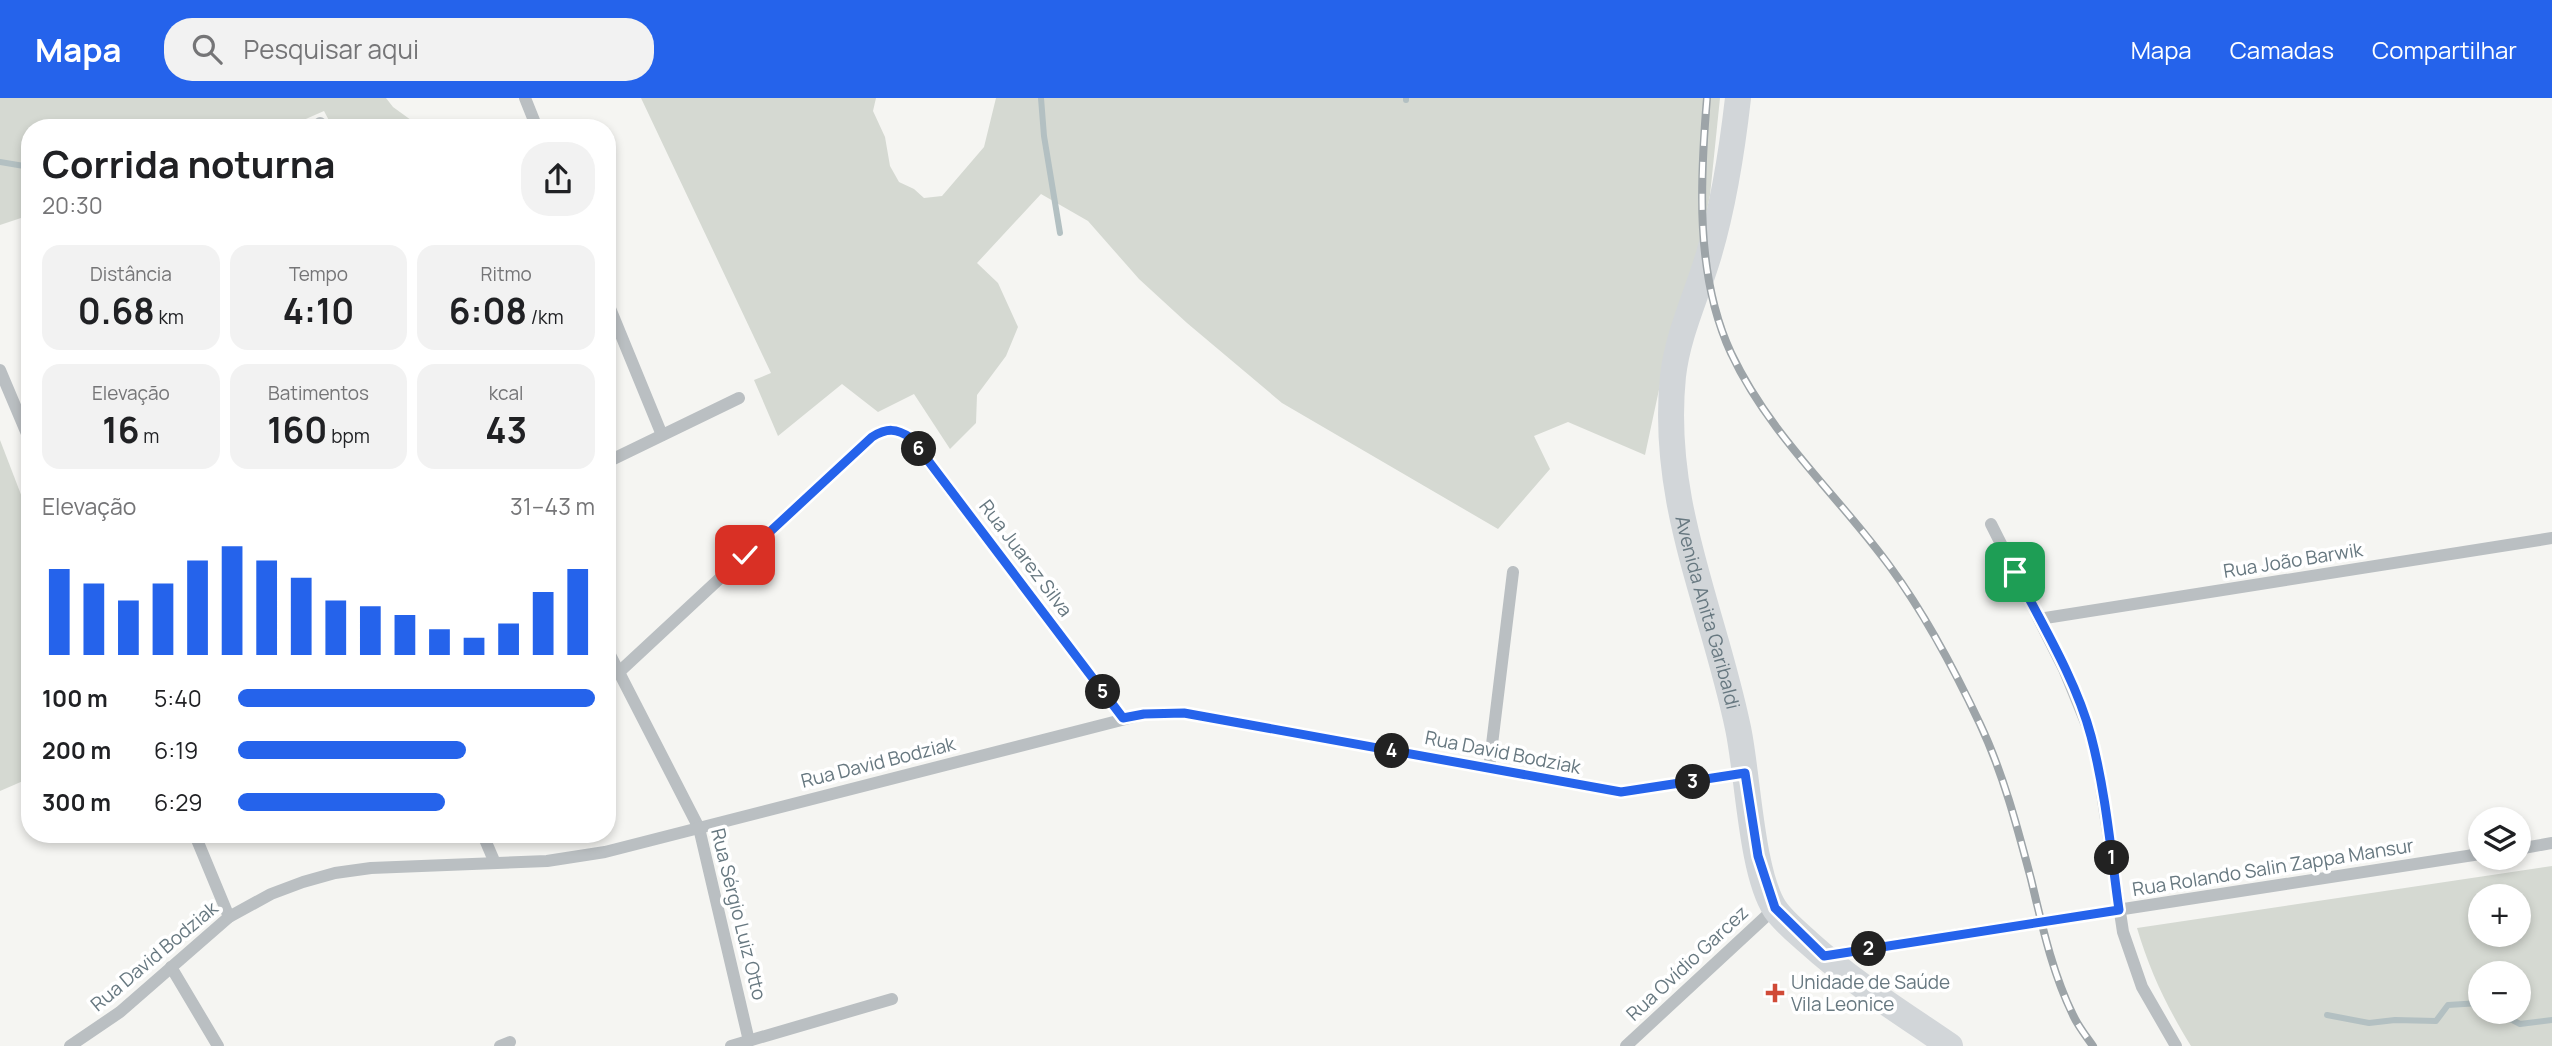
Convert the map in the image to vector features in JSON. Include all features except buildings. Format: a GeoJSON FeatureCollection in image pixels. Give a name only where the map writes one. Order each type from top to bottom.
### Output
{"type":"FeatureCollection","features":[{"type":"Feature","properties":{"kind":"main road","name":"Avenida Anita Garibaldi"},"geometry":{"type":"LineString","coordinates":[[1738,98],[1718,226],[1680,341],[1672,394],[1671,429],[1685,537],[1730,693],[1758,856],[1775,908],[1824,956],[1950,1046]]}},
{"type":"Feature","properties":{"kind":"street"},"geometry":{"type":"LineString","coordinates":[[525,98],[533,119]]}},
{"type":"Feature","properties":{"kind":"street"},"geometry":{"type":"LineString","coordinates":[[616,323],[662,435]]}},
{"type":"Feature","properties":{"kind":"street"},"geometry":{"type":"LineString","coordinates":[[0,370],[21,420]]}},
{"type":"Feature","properties":{"kind":"street"},"geometry":{"type":"LineString","coordinates":[[616,457],[739,398]]}},
{"type":"Feature","properties":{"kind":"street","name":"Rua Juarez Silva"},"geometry":{"type":"LineString","coordinates":[[618,673],[872,437],[891,429],[911,438],[1123,718]]}},
{"type":"Feature","properties":{"kind":"street"},"geometry":{"type":"LineString","coordinates":[[1991,524],[2079,702],[2091,735],[2119,910],[2130,956],[2143,987],[2176,1046]]}},
{"type":"Feature","properties":{"kind":"street","name":"Rua João Barwik"},"geometry":{"type":"LineString","coordinates":[[2039,619],[2552,538]]}},
{"type":"Feature","properties":{"kind":"street"},"geometry":{"type":"LineString","coordinates":[[1489,769],[1513,572]]}},
{"type":"Feature","properties":{"kind":"street","name":"Rua Sérgio Luiz Otto"},"geometry":{"type":"LineString","coordinates":[[616,669],[699,828],[749,1041]]}},
{"type":"Feature","properties":{"kind":"street","name":"Rua David Bodziak"},"geometry":{"type":"LineString","coordinates":[[70,1046],[120,1012],[229,917],[271,894],[303,881],[335,873],[384,867],[577,857],[1144,714],[1184,713],[1621,792],[1745,773]]}},
{"type":"Feature","properties":{"kind":"street"},"geometry":{"type":"LineString","coordinates":[[198,843],[229,917]]}},
{"type":"Feature","properties":{"kind":"street"},"geometry":{"type":"LineString","coordinates":[[486,843],[495,863]]}},
{"type":"Feature","properties":{"kind":"street"},"geometry":{"type":"LineString","coordinates":[[2531,847],[2552,843]]}},
{"type":"Feature","properties":{"kind":"street","name":"Rua Rolando Salin Zappa Mansur"},"geometry":{"type":"LineString","coordinates":[[1824,956],[2468,857]]}},
{"type":"Feature","properties":{"kind":"street","name":"Rua Ovídio Garcez"},"geometry":{"type":"LineString","coordinates":[[1626,1046],[1775,908]]}},
{"type":"Feature","properties":{"kind":"street"},"geometry":{"type":"LineString","coordinates":[[171,967],[218,1046]]}},
{"type":"Feature","properties":{"kind":"street"},"geometry":{"type":"LineString","coordinates":[[731,1046],[892,999]]}},
{"type":"Feature","properties":{"kind":"shaded area"},"geometry":{"type":"Polygon","coordinates":[[[0,98],[386,98],[410,119],[328,119],[324,111],[306,119],[21,119],[21,218],[0,225],[0,98]]]}},
{"type":"Feature","properties":{"kind":"shaded area"},"geometry":{"type":"Polygon","coordinates":[[[641,98],[876,98],[873,111],[885,137],[890,166],[899,182],[914,189],[924,198],[942,196],[984,147],[996,98],[1720,98],[1710,195],[1700,245],[1663,371],[1645,455],[1568,422],[1534,436],[1550,469],[1498,529],[1282,403],[1139,279],[1088,221],[1041,194],[977,263],[998,283],[1018,327],[1006,356],[977,395],[976,423],[950,449],[914,394],[878,412],[842,384],[778,436],[754,380],[771,373],[641,98]]]}},
{"type":"Feature","properties":{"kind":"shaded area"},"geometry":{"type":"Polygon","coordinates":[[[0,440],[21,495],[21,782],[0,791],[0,440]]]}},
{"type":"Feature","properties":{"kind":"shaded area"},"geometry":{"type":"Polygon","coordinates":[[[2552,866],[2552,1046],[2191,1046],[2160,989],[2137,928],[2552,866]]]}},
{"type":"Feature","properties":{"kind":"waterway"},"geometry":{"type":"LineString","coordinates":[[1041,98],[1044,136],[1060,233]]}},
{"type":"Feature","properties":{"kind":"waterway"},"geometry":{"type":"LineString","coordinates":[[0,162],[21,166]]}},
{"type":"Feature","properties":{"kind":"waterway"},"geometry":{"type":"LineString","coordinates":[[2327,1015],[2369,1023],[2395,1020],[2436,1021],[2448,1005],[2468,1004]]}},
{"type":"Feature","properties":{"kind":"waterway"},"geometry":{"type":"LineString","coordinates":[[2531,1023],[2552,1020]]}},
{"type":"Feature","properties":{"kind":"railway"},"geometry":{"type":"LineString","coordinates":[[1707,98],[1702,195],[1706,260],[1719,323],[1731,353],[1747,383],[1785,438],[1891,568],[1950,664],[1980,724],[2003,781],[2059,982],[2075,1019],[2093,1046]]}},
{"type":"Feature","properties":{"kind":"place","name":"Unidade de Saúde Vila Leonice"},"geometry":{"type":"Point","coordinates":[1775,993]}},
{"type":"Feature","properties":{"kind":"route"},"geometry":{"type":"LineString","coordinates":[[745,555],[872,437],[891,429],[902,432],[911,438],[1123,718],[1144,714],[1184,713],[1621,792],[1642,791],[1745,773],[1758,856],[1775,908],[1824,956],[2119,910],[2091,735],[2079,702],[2015,572]]}}]}
